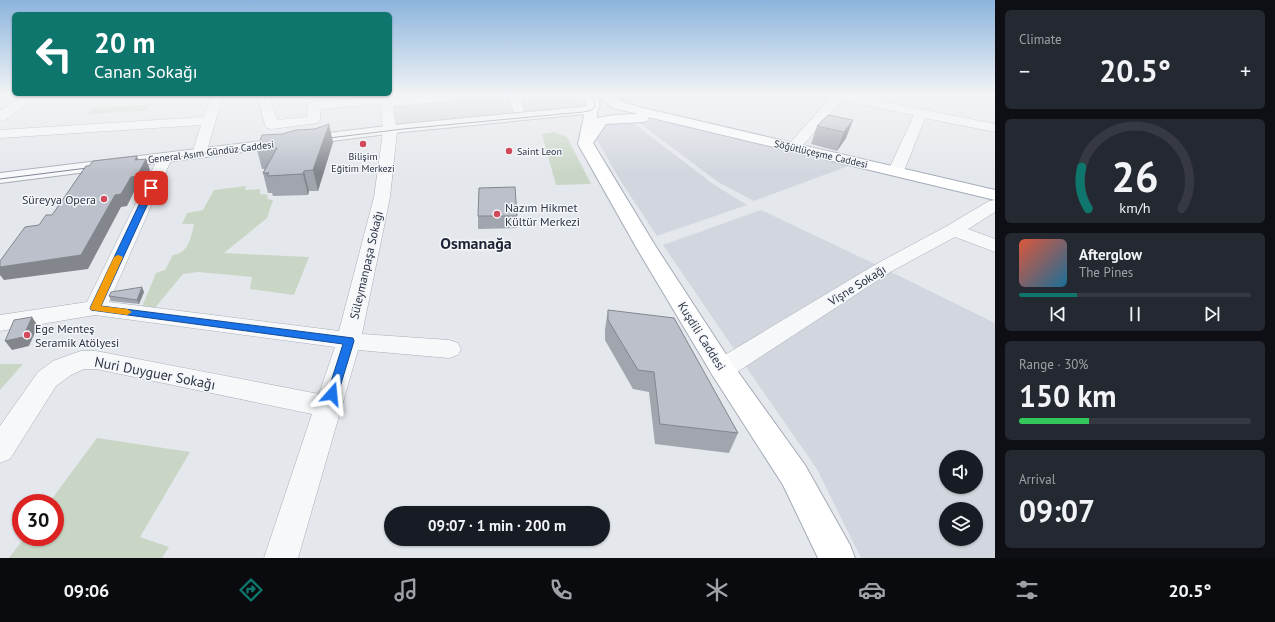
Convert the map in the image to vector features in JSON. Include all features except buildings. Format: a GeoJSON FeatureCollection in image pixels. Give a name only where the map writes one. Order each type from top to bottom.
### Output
{"type":"FeatureCollection","features":[{"type":"Feature","properties":{"kind":"main road"},"geometry":{"type":"LineString","coordinates":[[585,144],[590,121]]}},
{"type":"Feature","properties":{"kind":"main road"},"geometry":{"type":"LineString","coordinates":[[585,144],[602,121]]}},
{"type":"Feature","properties":{"kind":"main road"},"geometry":{"type":"LineString","coordinates":[[673,121],[687,122]]}},
{"type":"Feature","properties":{"kind":"main road","name":"Söğütlüçeşme Caddesi"},"geometry":{"type":"LineString","coordinates":[[683,121],[995,195]]}},
{"type":"Feature","properties":{"kind":"main road","name":"Kuşdili Caddesi"},"geometry":{"type":"LineString","coordinates":[[585,144],[642,241],[722,369],[794,475],[837,558]]}},
{"type":"Feature","properties":{"kind":"street"},"geometry":{"type":"LineString","coordinates":[[0,134],[208,121]]}},
{"type":"Feature","properties":{"kind":"street"},"geometry":{"type":"LineString","coordinates":[[199,154],[209,121]]}},
{"type":"Feature","properties":{"kind":"street"},"geometry":{"type":"LineString","coordinates":[[271,121],[272,125],[304,121]]}},
{"type":"Feature","properties":{"kind":"street","name":"Süleymanpaşa Sokağı"},"geometry":{"type":"LineString","coordinates":[[281,558],[349,341],[382,197],[390,130],[389,121]]}},
{"type":"Feature","properties":{"kind":"street","name":"General Asım Gündüz Caddesi"},"geometry":{"type":"LineString","coordinates":[[2,179],[390,130],[480,121]]}},
{"type":"Feature","properties":{"kind":"street"},"geometry":{"type":"LineString","coordinates":[[794,147],[816,121]]}},
{"type":"Feature","properties":{"kind":"street"},"geometry":{"type":"LineString","coordinates":[[896,171],[918,121]]}},
{"type":"Feature","properties":{"kind":"street"},"geometry":{"type":"LineString","coordinates":[[961,121],[995,128]]}},
{"type":"Feature","properties":{"kind":"street"},"geometry":{"type":"LineString","coordinates":[[95,308],[165,158]]}},
{"type":"Feature","properties":{"kind":"street","name":"Vişne Sokağı"},"geometry":{"type":"LineString","coordinates":[[722,369],[885,266],[954,230],[995,205]]}},
{"type":"Feature","properties":{"kind":"street"},"geometry":{"type":"LineString","coordinates":[[954,230],[995,246]]}},
{"type":"Feature","properties":{"kind":"street"},"geometry":{"type":"LineString","coordinates":[[0,323],[95,308],[349,341],[449,349]]}},
{"type":"Feature","properties":{"kind":"street","name":"Nuri Duyguer Sokağı"},"geometry":{"type":"LineString","coordinates":[[0,450],[46,379],[62,368],[81,360],[96,360],[328,407]]}},
{"type":"Feature","properties":{"kind":"shaded area"},"geometry":{"type":"Polygon","coordinates":[[[391,121],[459,121],[392,127],[391,121]]]}},
{"type":"Feature","properties":{"kind":"shaded area"},"geometry":{"type":"Polygon","coordinates":[[[631,121],[713,184],[747,205],[657,236],[622,183],[597,140],[594,132],[601,123],[631,121]]]}},
{"type":"Feature","properties":{"kind":"shaded area"},"geometry":{"type":"Polygon","coordinates":[[[637,121],[681,123],[851,165],[754,201],[718,182],[637,121]]]}},
{"type":"Feature","properties":{"kind":"shaded area"},"geometry":{"type":"Polygon","coordinates":[[[761,210],[877,265],[738,355],[663,245],[761,210]]]}},
{"type":"Feature","properties":{"kind":"shaded area"},"geometry":{"type":"Polygon","coordinates":[[[887,270],[995,323],[995,558],[861,558],[817,469],[744,364],[887,270]]]}},
{"type":"Feature","properties":{"kind":"green space"},"geometry":{"type":"Polygon","coordinates":[[[554,132],[567,137],[591,184],[556,185],[542,134],[554,132]]]}},
{"type":"Feature","properties":{"kind":"green space"},"geometry":{"type":"Polygon","coordinates":[[[246,186],[245,190],[260,189],[260,194],[268,195],[267,199],[273,200],[267,218],[224,253],[309,257],[294,295],[250,289],[252,277],[198,272],[183,274],[149,315],[142,307],[156,273],[165,270],[173,255],[183,251],[190,239],[194,224],[182,224],[187,213],[203,210],[214,190],[246,186]]]}},
{"type":"Feature","properties":{"kind":"green space"},"geometry":{"type":"Polygon","coordinates":[[[0,364],[23,364],[0,390],[0,364]]]}},
{"type":"Feature","properties":{"kind":"green space"},"geometry":{"type":"Polygon","coordinates":[[[97,438],[190,452],[140,537],[169,547],[162,558],[9,558],[18,546],[64,546],[64,494],[56,494],[97,438]]]}},
{"type":"Feature","properties":{"kind":"tram line"},"geometry":{"type":"LineString","coordinates":[[321,139],[487,121]]}},
{"type":"Feature","properties":{"kind":"tram line"},"geometry":{"type":"LineString","coordinates":[[136,162],[269,146]]}},
{"type":"Feature","properties":{"kind":"tram line"},"geometry":{"type":"LineString","coordinates":[[0,179],[95,167]]}},
{"type":"Feature","properties":{"kind":"slow traffic"},"geometry":{"type":"LineString","coordinates":[[118,257],[95,308],[127,312]]}},
{"type":"Feature","properties":{"kind":"place","name":"Bilişim Eğitim Merkezi"},"geometry":{"type":"Point","coordinates":[363,144]}},
{"type":"Feature","properties":{"kind":"place","name":"Saint Leon"},"geometry":{"type":"Point","coordinates":[509,151]}},
{"type":"Feature","properties":{"kind":"place","name":"Süreyya Opera"},"geometry":{"type":"Point","coordinates":[104,199]}},
{"type":"Feature","properties":{"kind":"place","name":"Nazım Hikmet Kültür Merkezi"},"geometry":{"type":"Point","coordinates":[497,214]}},
{"type":"Feature","properties":{"kind":"place","name":"Ege Menteş Seramik Atölyesi"},"geometry":{"type":"Point","coordinates":[27,335]}},
{"type":"Feature","properties":{"kind":"district","name":"Osmanağa"},"geometry":{"type":"Point","coordinates":[476,243]}},
{"type":"Feature","properties":{"kind":"route"},"geometry":{"type":"LineString","coordinates":[[151,188],[95,308],[349,341],[332,394]]}}]}
